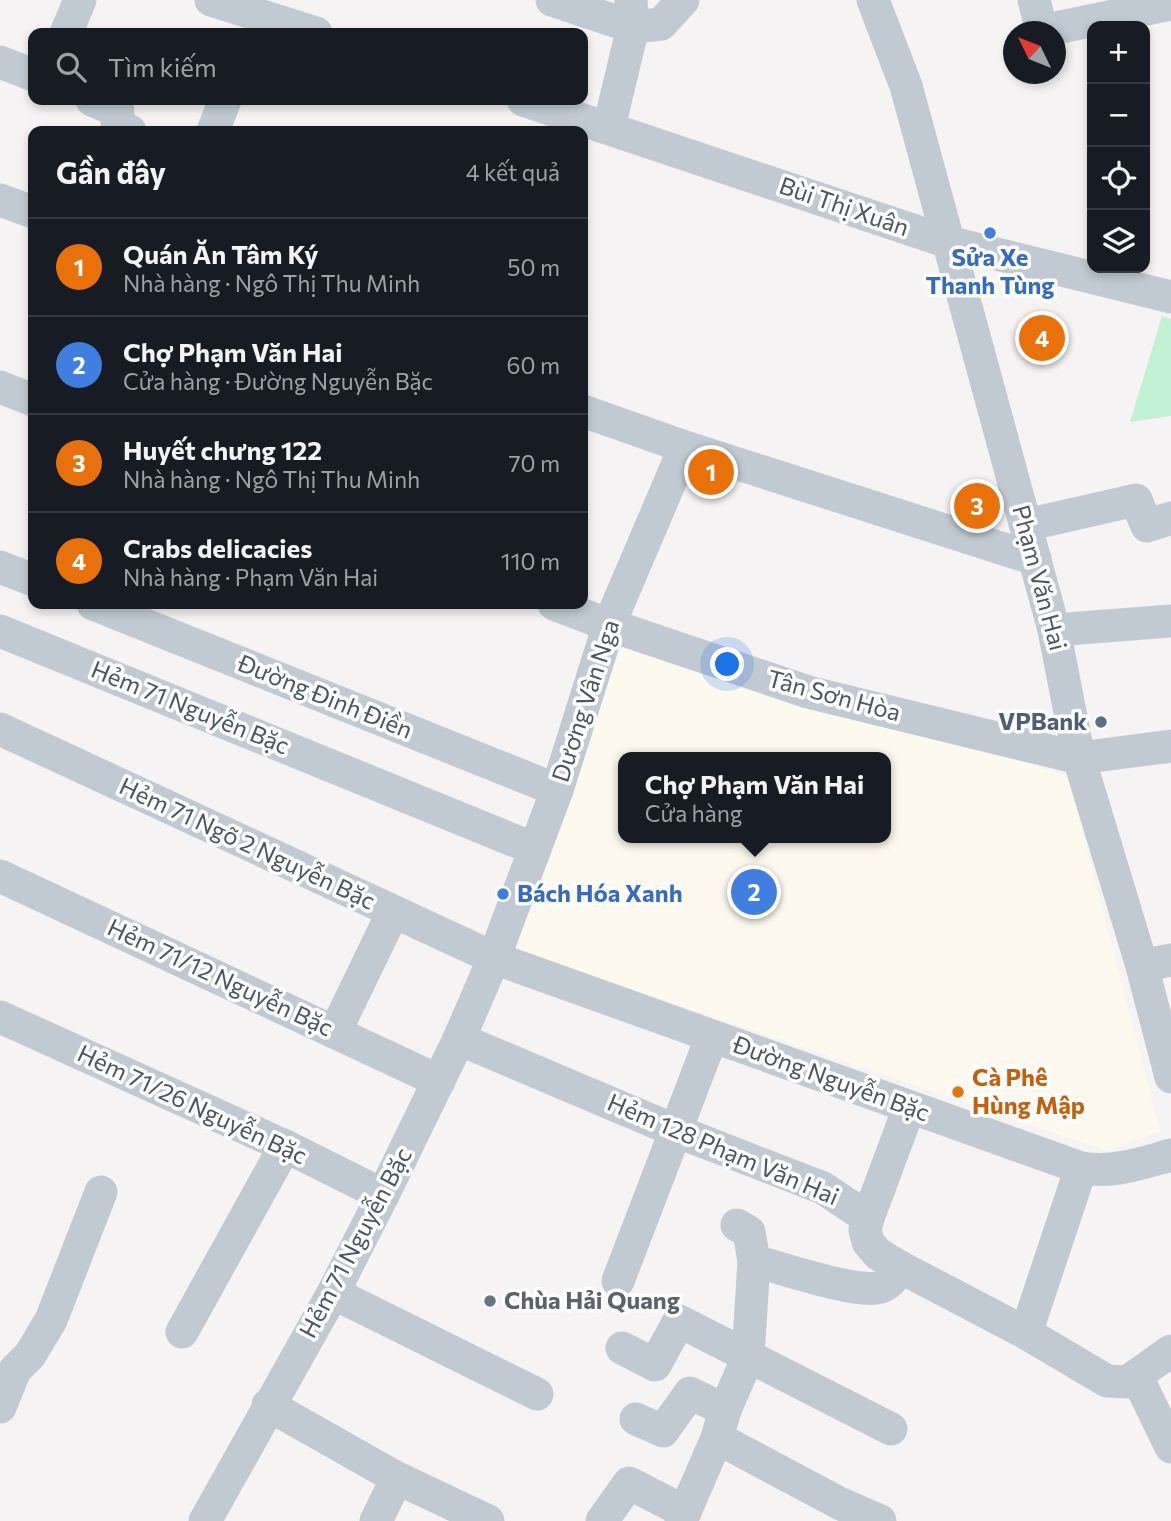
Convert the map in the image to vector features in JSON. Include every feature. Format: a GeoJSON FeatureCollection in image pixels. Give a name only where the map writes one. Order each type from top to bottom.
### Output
{"type":"FeatureCollection","features":[{"type":"Feature","properties":{"kind":"street"},"geometry":{"type":"LineString","coordinates":[[68,28],[80,0]]}},
{"type":"Feature","properties":{"kind":"street"},"geometry":{"type":"LineString","coordinates":[[211,0],[256,24],[283,28]]}},
{"type":"Feature","properties":{"kind":"street"},"geometry":{"type":"LineString","coordinates":[[552,0],[632,14],[661,24],[683,0]]}},
{"type":"Feature","properties":{"kind":"street","name":"Phạm Văn Hai"},"geometry":{"type":"LineString","coordinates":[[873,0],[906,86],[1026,525],[1054,630],[1079,758],[1156,963],[1171,1077]]}},
{"type":"Feature","properties":{"kind":"street"},"geometry":{"type":"LineString","coordinates":[[1034,0],[1042,31],[1087,25]]}},
{"type":"Feature","properties":{"kind":"street"},"geometry":{"type":"LineString","coordinates":[[1110,21],[1171,5]]}},
{"type":"Feature","properties":{"kind":"street"},"geometry":{"type":"LineString","coordinates":[[609,127],[632,14]]}},
{"type":"Feature","properties":{"kind":"street"},"geometry":{"type":"LineString","coordinates":[[0,62],[28,73]]}},
{"type":"Feature","properties":{"kind":"street"},"geometry":{"type":"LineString","coordinates":[[104,105],[118,111],[119,126]]}},
{"type":"Feature","properties":{"kind":"street"},"geometry":{"type":"LineString","coordinates":[[215,126],[223,105]]}},
{"type":"Feature","properties":{"kind":"street","name":"Bùi Thị Xuân"},"geometry":{"type":"LineString","coordinates":[[531,105],[560,122],[609,127],[948,242],[1121,276],[1171,297]]}},
{"type":"Feature","properties":{"kind":"street"},"geometry":{"type":"LineString","coordinates":[[0,200],[28,210]]}},
{"type":"Feature","properties":{"kind":"street"},"geometry":{"type":"LineString","coordinates":[[0,387],[28,398]]}},
{"type":"Feature","properties":{"kind":"street"},"geometry":{"type":"LineString","coordinates":[[588,413],[685,447],[1035,559]]}},
{"type":"Feature","properties":{"kind":"street","name":"Dương Vân Nga"},"geometry":{"type":"LineString","coordinates":[[494,958],[557,790],[609,625],[685,447]]}},
{"type":"Feature","properties":{"kind":"street"},"geometry":{"type":"LineString","coordinates":[[1026,525],[1136,500],[1147,526],[1171,517]]}},
{"type":"Feature","properties":{"kind":"street"},"geometry":{"type":"LineString","coordinates":[[0,567],[28,578]]}},
{"type":"Feature","properties":{"kind":"street","name":"Đường Đinh Điền"},"geometry":{"type":"LineString","coordinates":[[105,609],[557,790]]}},
{"type":"Feature","properties":{"kind":"street","name":"Tân Sơn Hòa"},"geometry":{"type":"LineString","coordinates":[[567,609],[808,692],[1079,758]]}},
{"type":"Feature","properties":{"kind":"street"},"geometry":{"type":"LineString","coordinates":[[1054,630],[1171,621]]}},
{"type":"Feature","properties":{"kind":"street","name":"Hẻm 71 Nguyễn Bặc"},"geometry":{"type":"LineString","coordinates":[[0,631],[535,849]]}},
{"type":"Feature","properties":{"kind":"street","name":"Hẻm 71 Ngõ 2 Nguyễn Bặc"},"geometry":{"type":"LineString","coordinates":[[0,729],[494,958]]}},
{"type":"Feature","properties":{"kind":"street"},"geometry":{"type":"LineString","coordinates":[[1079,758],[1171,746]]}},
{"type":"Feature","properties":{"kind":"street","name":"Hẻm 71/12 Nguyễn Bặc"},"geometry":{"type":"LineString","coordinates":[[0,876],[439,1081]]}},
{"type":"Feature","properties":{"kind":"street"},"geometry":{"type":"LineString","coordinates":[[335,1032],[394,912]]}},
{"type":"Feature","properties":{"kind":"street","name":"Hẻm 71 Nguyễn Bặc"},"geometry":{"type":"LineString","coordinates":[[205,1521],[332,1293],[383,1195],[459,1039],[494,958]]}},
{"type":"Feature","properties":{"kind":"street","name":"Đường Nguyễn Bặc"},"geometry":{"type":"LineString","coordinates":[[494,958],[1081,1168],[1102,1171],[1122,1169],[1171,1154]]}},
{"type":"Feature","properties":{"kind":"street","name":"Hẻm 71/26 Nguyễn Bặc"},"geometry":{"type":"LineString","coordinates":[[0,1017],[285,1146],[383,1195]]}},
{"type":"Feature","properties":{"kind":"street"},"geometry":{"type":"LineString","coordinates":[[618,1281],[712,1036]]}},
{"type":"Feature","properties":{"kind":"street","name":"Hẻm 128 Phạm Văn Hai"},"geometry":{"type":"LineString","coordinates":[[459,1039],[676,1131],[822,1188],[868,1218],[865,1230],[868,1242],[878,1254],[1026,1332],[1107,1381],[1127,1382],[1137,1377]]}},
{"type":"Feature","properties":{"kind":"street"},"geometry":{"type":"LineString","coordinates":[[868,1218],[909,1108]]}},
{"type":"Feature","properties":{"kind":"street"},"geometry":{"type":"LineString","coordinates":[[182,1332],[285,1146]]}},
{"type":"Feature","properties":{"kind":"street"},"geometry":{"type":"LineString","coordinates":[[1026,1332],[1081,1168]]}},
{"type":"Feature","properties":{"kind":"street"},"geometry":{"type":"LineString","coordinates":[[0,1407],[15,1370],[30,1355],[51,1320],[101,1192]]}},
{"type":"Feature","properties":{"kind":"street"},"geometry":{"type":"LineString","coordinates":[[602,1521],[629,1483],[683,1517],[748,1357],[754,1261],[749,1232],[737,1225]]}},
{"type":"Feature","properties":{"kind":"street"},"geometry":{"type":"LineString","coordinates":[[754,1261],[859,1288],[878,1288],[891,1281],[900,1267]]}},
{"type":"Feature","properties":{"kind":"street"},"geometry":{"type":"LineString","coordinates":[[332,1293],[537,1394]]}},
{"type":"Feature","properties":{"kind":"street"},"geometry":{"type":"LineString","coordinates":[[622,1348],[655,1365],[679,1321],[891,1429]]}},
{"type":"Feature","properties":{"kind":"street"},"geometry":{"type":"LineString","coordinates":[[1171,1351],[1137,1377],[1171,1447]]}},
{"type":"Feature","properties":{"kind":"street"},"geometry":{"type":"LineString","coordinates":[[636,1419],[663,1431],[690,1393],[721,1424],[841,1504],[880,1521]]}},
{"type":"Feature","properties":{"kind":"street"},"geometry":{"type":"LineString","coordinates":[[268,1405],[397,1478],[488,1521]]}},
{"type":"Feature","properties":{"kind":"street"},"geometry":{"type":"LineString","coordinates":[[376,1521],[397,1478]]}},
{"type":"Feature","properties":{"kind":"shaded area"},"geometry":{"type":"Polygon","coordinates":[[[630,625],[1068,777],[1160,1131],[1107,1151],[509,947],[630,625]]]}},
{"type":"Feature","properties":{"kind":"green space"},"geometry":{"type":"Polygon","coordinates":[[[1162,316],[1171,319],[1171,416],[1130,422],[1162,316]]]}},
{"type":"Feature","properties":{"kind":"place","name":"Sửa Xe Thanh Tùng"},"geometry":{"type":"Point","coordinates":[990,233]}},
{"type":"Feature","properties":{"kind":"place","name":"Crabs delicacies"},"geometry":{"type":"Point","coordinates":[1042,338]}},
{"type":"Feature","properties":{"kind":"place","name":"Quán Ăn Tâm Ký"},"geometry":{"type":"Point","coordinates":[711,472]}},
{"type":"Feature","properties":{"kind":"place","name":"Huyết chưng 122"},"geometry":{"type":"Point","coordinates":[977,506]}},
{"type":"Feature","properties":{"kind":"place","name":"VPBank"},"geometry":{"type":"Point","coordinates":[1101,722]}},
{"type":"Feature","properties":{"kind":"place","name":"Chợ Phạm Văn Hai"},"geometry":{"type":"Point","coordinates":[754,892]}},
{"type":"Feature","properties":{"kind":"place","name":"Bách Hóa Xanh"},"geometry":{"type":"Point","coordinates":[503,894]}},
{"type":"Feature","properties":{"kind":"place","name":"Cà Phê Hùng Mập"},"geometry":{"type":"Point","coordinates":[958,1092]}},
{"type":"Feature","properties":{"kind":"place","name":"Chùa Hải Quang"},"geometry":{"type":"Point","coordinates":[490,1301]}}]}
